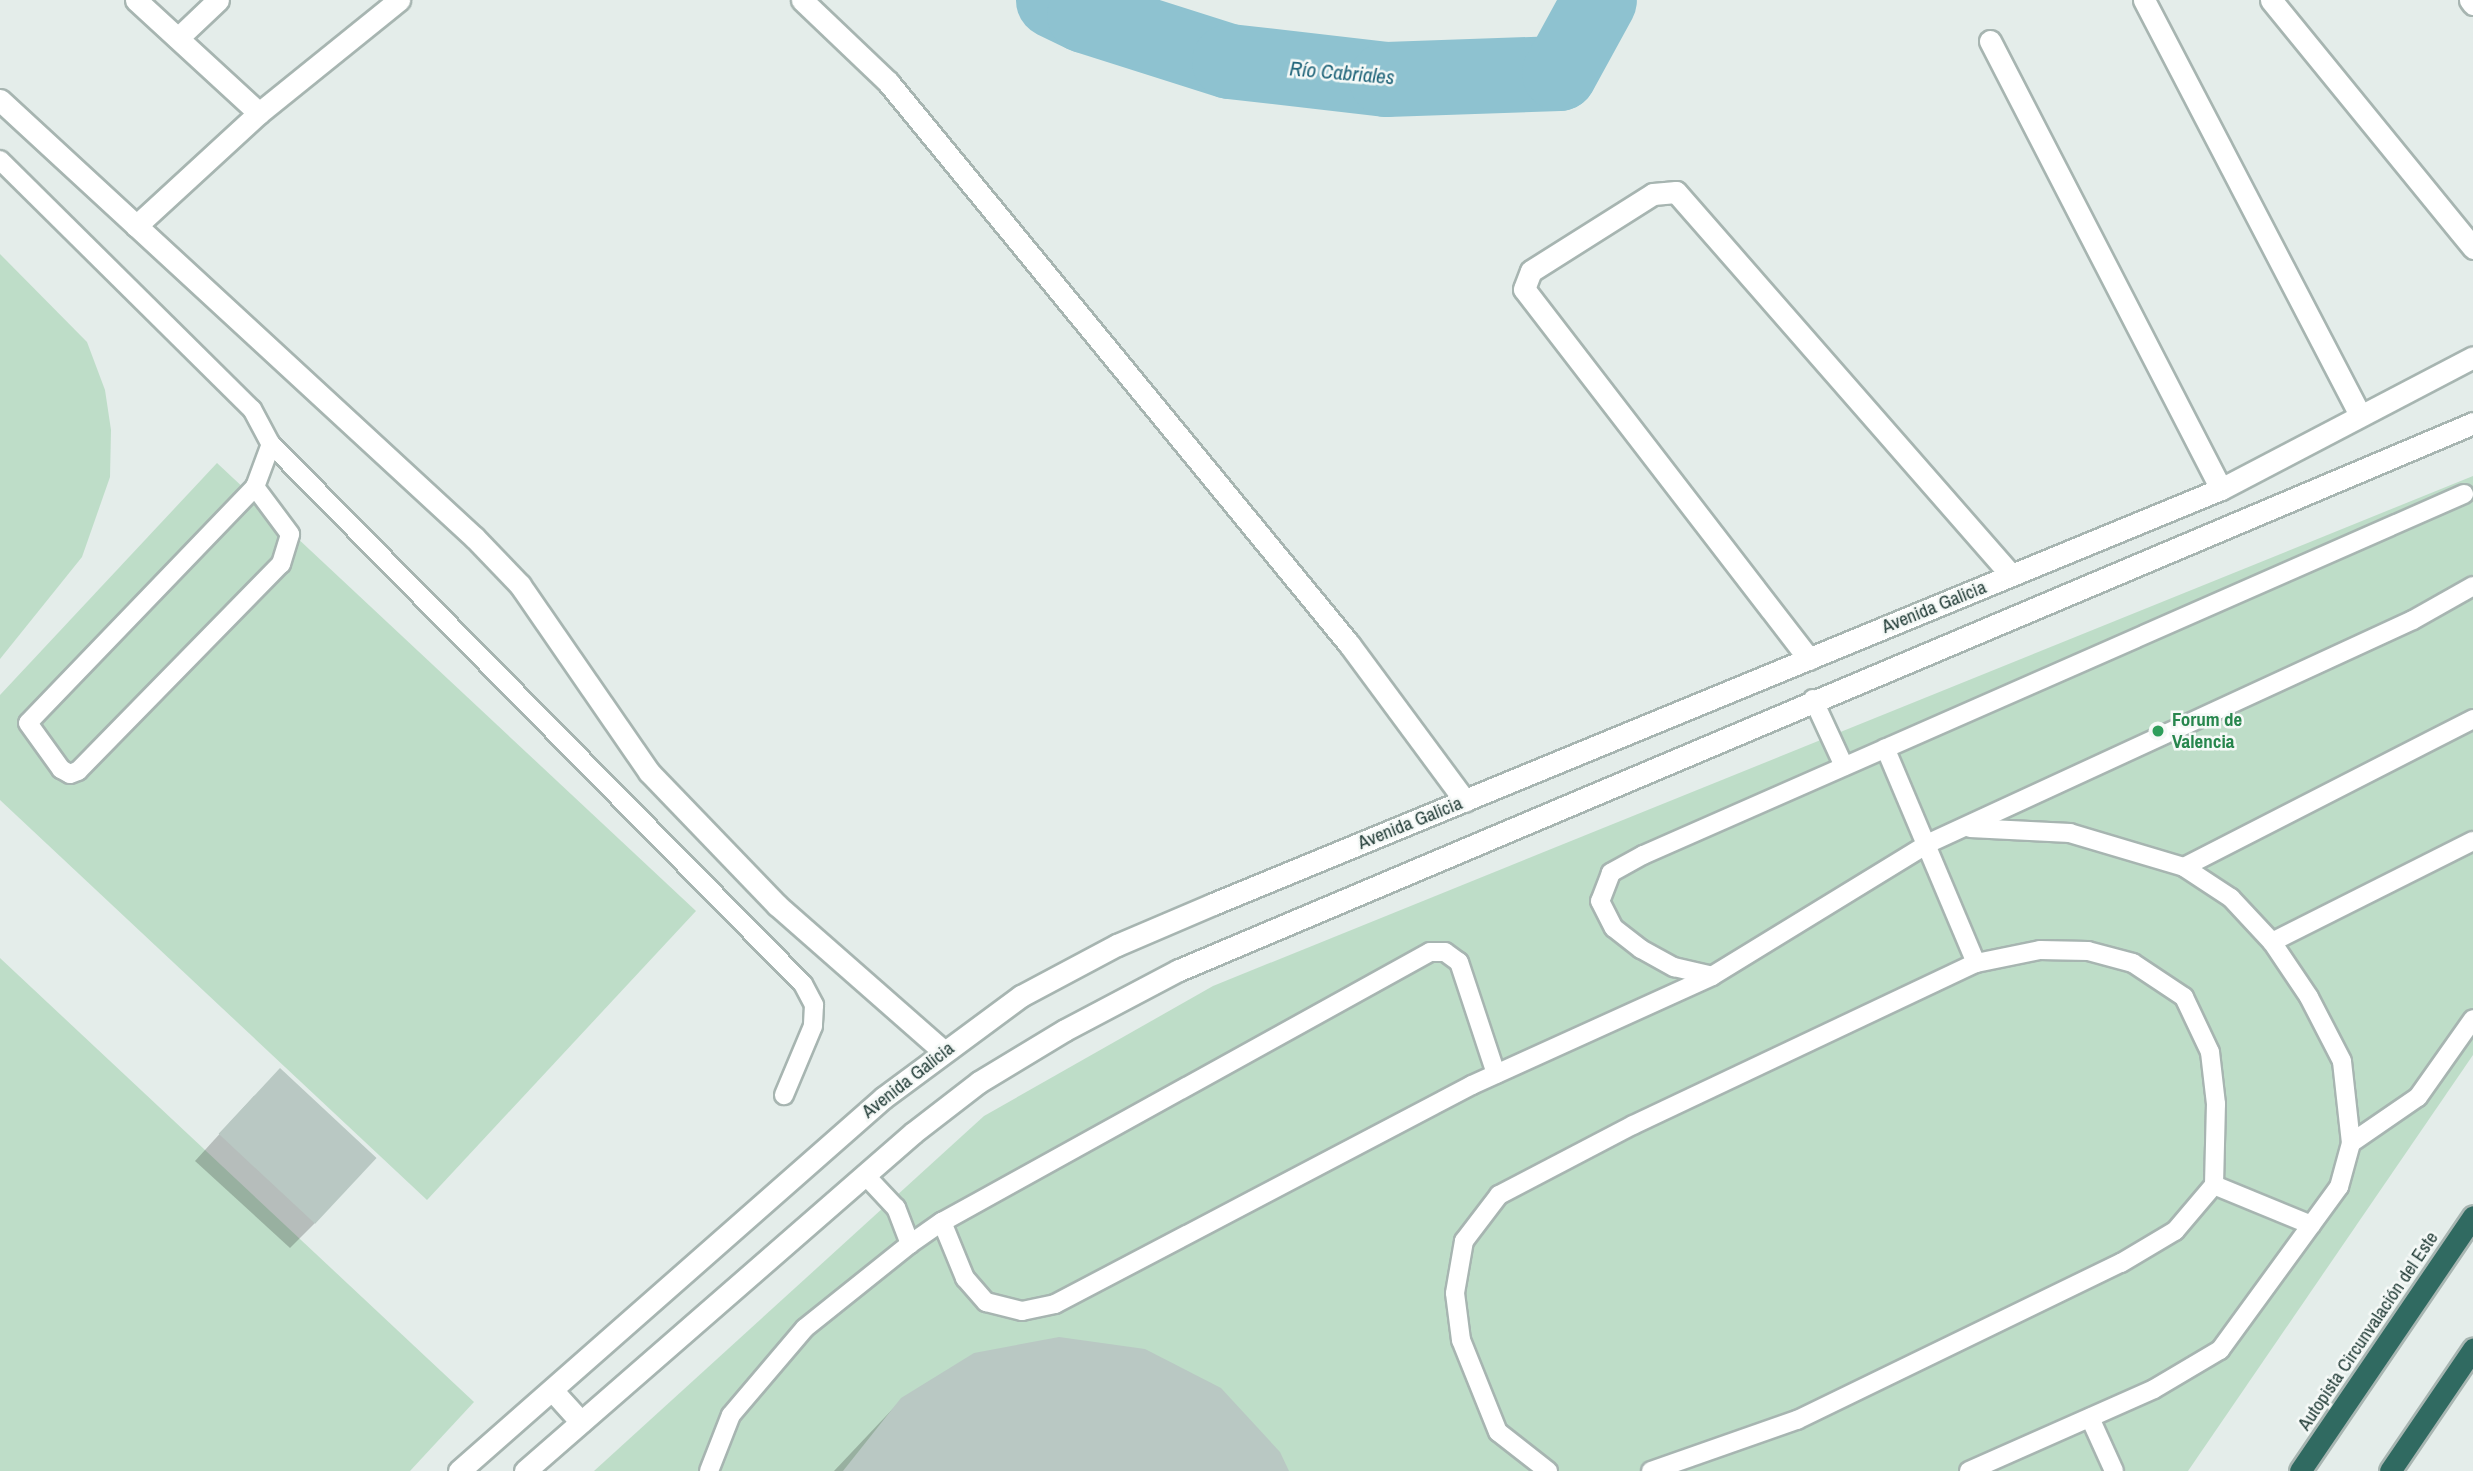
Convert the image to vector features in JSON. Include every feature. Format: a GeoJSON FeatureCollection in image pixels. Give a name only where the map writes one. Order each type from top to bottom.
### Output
{"type":"FeatureCollection","features":[{"type":"Feature","properties":{"kind":"highway","name":"Autopista Circunvalación del Este"},"geometry":{"type":"LineString","coordinates":[[2300,1471],[2473,1216]]}},
{"type":"Feature","properties":{"kind":"highway"},"geometry":{"type":"LineString","coordinates":[[2392,1471],[2473,1349]]}},
{"type":"Feature","properties":{"kind":"highway"},"geometry":{"type":"LineString","coordinates":[[2392,1471],[2473,1373]]}},
{"type":"Feature","properties":{"kind":"street"},"geometry":{"type":"LineString","coordinates":[[136,0],[259,113]]}},
{"type":"Feature","properties":{"kind":"street"},"geometry":{"type":"LineString","coordinates":[[178,38],[218,0]]}},
{"type":"Feature","properties":{"kind":"street"},"geometry":{"type":"LineString","coordinates":[[136,226],[259,113],[399,0]]}},
{"type":"Feature","properties":{"kind":"street"},"geometry":{"type":"LineString","coordinates":[[802,0],[888,82],[1349,644],[1465,800]]}},
{"type":"Feature","properties":{"kind":"street"},"geometry":{"type":"LineString","coordinates":[[2271,0],[2473,248]]}},
{"type":"Feature","properties":{"kind":"street"},"geometry":{"type":"LineString","coordinates":[[2144,1],[2360,415]]}},
{"type":"Feature","properties":{"kind":"street"},"geometry":{"type":"LineString","coordinates":[[1990,41],[2221,489]]}},
{"type":"Feature","properties":{"kind":"street"},"geometry":{"type":"LineString","coordinates":[[0,100],[475,538],[520,585],[649,772],[777,905],[943,1051]]}},
{"type":"Feature","properties":{"kind":"street"},"geometry":{"type":"LineString","coordinates":[[1809,659],[1524,289],[1531,271],[1653,194],[1676,192],[2011,575]]}},
{"type":"Feature","properties":{"kind":"street","name":"Avenida Galicia"},"geometry":{"type":"LineString","coordinates":[[459,1471],[883,1098],[943,1051],[1021,996],[1117,945],[2221,489],[2473,357]]}},
{"type":"Feature","properties":{"kind":"street","name":"Avenida Galicia"},"geometry":{"type":"LineString","coordinates":[[525,1471],[865,1175],[979,1082],[1179,970],[1814,699],[2473,423]]}},
{"type":"Feature","properties":{"kind":"street"},"geometry":{"type":"LineString","coordinates":[[552,1390],[581,1422]]}},
{"type":"Feature","properties":{"kind":"lane"},"geometry":{"type":"LineString","coordinates":[[0,160],[252,409],[271,444],[803,984],[814,1005],[813,1026],[785,1095]]}},
{"type":"Feature","properties":{"kind":"lane"},"geometry":{"type":"LineString","coordinates":[[255,487],[290,534],[281,564],[78,771],[70,774],[61,769],[28,723],[255,487],[271,444]]}},
{"type":"Feature","properties":{"kind":"lane"},"geometry":{"type":"LineString","coordinates":[[1712,976],[1674,967],[1614,928],[1601,901],[1611,873],[1844,766],[2464,495]]}},
{"type":"Feature","properties":{"kind":"lane"},"geometry":{"type":"LineString","coordinates":[[942,1222],[965,1278],[986,1302],[1022,1311],[1055,1304],[1496,1074],[1712,976],[1927,844],[2401,625],[2473,586]]}},
{"type":"Feature","properties":{"kind":"lane"},"geometry":{"type":"LineString","coordinates":[[1814,699],[1844,766]]}},
{"type":"Feature","properties":{"kind":"lane"},"geometry":{"type":"LineString","coordinates":[[2184,867],[2473,719]]}},
{"type":"Feature","properties":{"kind":"lane"},"geometry":{"type":"LineString","coordinates":[[1885,748],[1976,963]]}},
{"type":"Feature","properties":{"kind":"lane"},"geometry":{"type":"LineString","coordinates":[[1966,828],[2070,833],[2184,867],[2231,898],[2272,942],[2309,997],[2342,1061],[2351,1143],[2339,1187],[2220,1350],[2194,1369],[1988,1467],[1969,1471]]}},
{"type":"Feature","properties":{"kind":"lane"},"geometry":{"type":"LineString","coordinates":[[2272,942],[2473,841]]}},
{"type":"Feature","properties":{"kind":"lane"},"geometry":{"type":"LineString","coordinates":[[1548,1471],[1498,1432],[1461,1340],[1455,1293],[1464,1241],[1499,1195],[1633,1125],[1976,963],[2040,950],[2088,951],[2133,963],[2184,997],[2210,1052],[2216,1104],[2214,1185],[2175,1231],[2121,1263],[1797,1420],[1651,1471]]}},
{"type":"Feature","properties":{"kind":"lane"},"geometry":{"type":"LineString","coordinates":[[709,1471],[731,1415],[805,1328],[910,1244],[942,1222],[1430,952],[1445,952],[1459,962],[1496,1074]]}},
{"type":"Feature","properties":{"kind":"lane"},"geometry":{"type":"LineString","coordinates":[[2351,1143],[2418,1097],[2473,1019]]}},
{"type":"Feature","properties":{"kind":"lane"},"geometry":{"type":"LineString","coordinates":[[865,1175],[896,1208],[910,1244]]}},
{"type":"Feature","properties":{"kind":"lane"},"geometry":{"type":"LineString","coordinates":[[2214,1185],[2311,1225]]}},
{"type":"Feature","properties":{"kind":"lane"},"geometry":{"type":"LineString","coordinates":[[2090,1418],[2114,1471]]}},
{"type":"Feature","properties":{"kind":"green space"},"geometry":{"type":"Polygon","coordinates":[[[0,254],[87,342],[105,390],[111,430],[110,477],[82,557],[0,659],[0,254]]]}},
{"type":"Feature","properties":{"kind":"green space"},"geometry":{"type":"Polygon","coordinates":[[[217,463],[696,911],[427,1200],[0,800],[0,695],[217,463]]]}},
{"type":"Feature","properties":{"kind":"green space","name":"Forum de Valencia"},"geometry":{"type":"Polygon","coordinates":[[[2473,476],[2473,1055],[2188,1471],[594,1471],[984,1116],[1213,986],[2473,476]]]}},
{"type":"Feature","properties":{"kind":"green space"},"geometry":{"type":"Polygon","coordinates":[[[0,958],[474,1402],[410,1471],[0,1471],[0,958]]]}},
{"type":"Feature","properties":{"kind":"building"},"geometry":{"type":"Polygon","coordinates":[[[280,1068],[377,1158],[315,1224],[219,1134],[280,1068]]]}},
{"type":"Feature","properties":{"kind":"building"},"geometry":{"type":"Polygon","coordinates":[[[1059,1337],[1145,1349],[1221,1388],[1280,1452],[1289,1471],[843,1471],[901,1398],[974,1353],[1059,1337]]]}},
{"type":"Feature","properties":{"kind":"waterway","name":"Río Cabriales"},"geometry":{"type":"LineString","coordinates":[[1053,0],[1084,15],[1229,61],[1386,79],[1559,73],[1599,0]]}},
{"type":"Feature","properties":{"kind":"place","name":"Forum de Valencia"},"geometry":{"type":"Point","coordinates":[2158,731]}}]}
